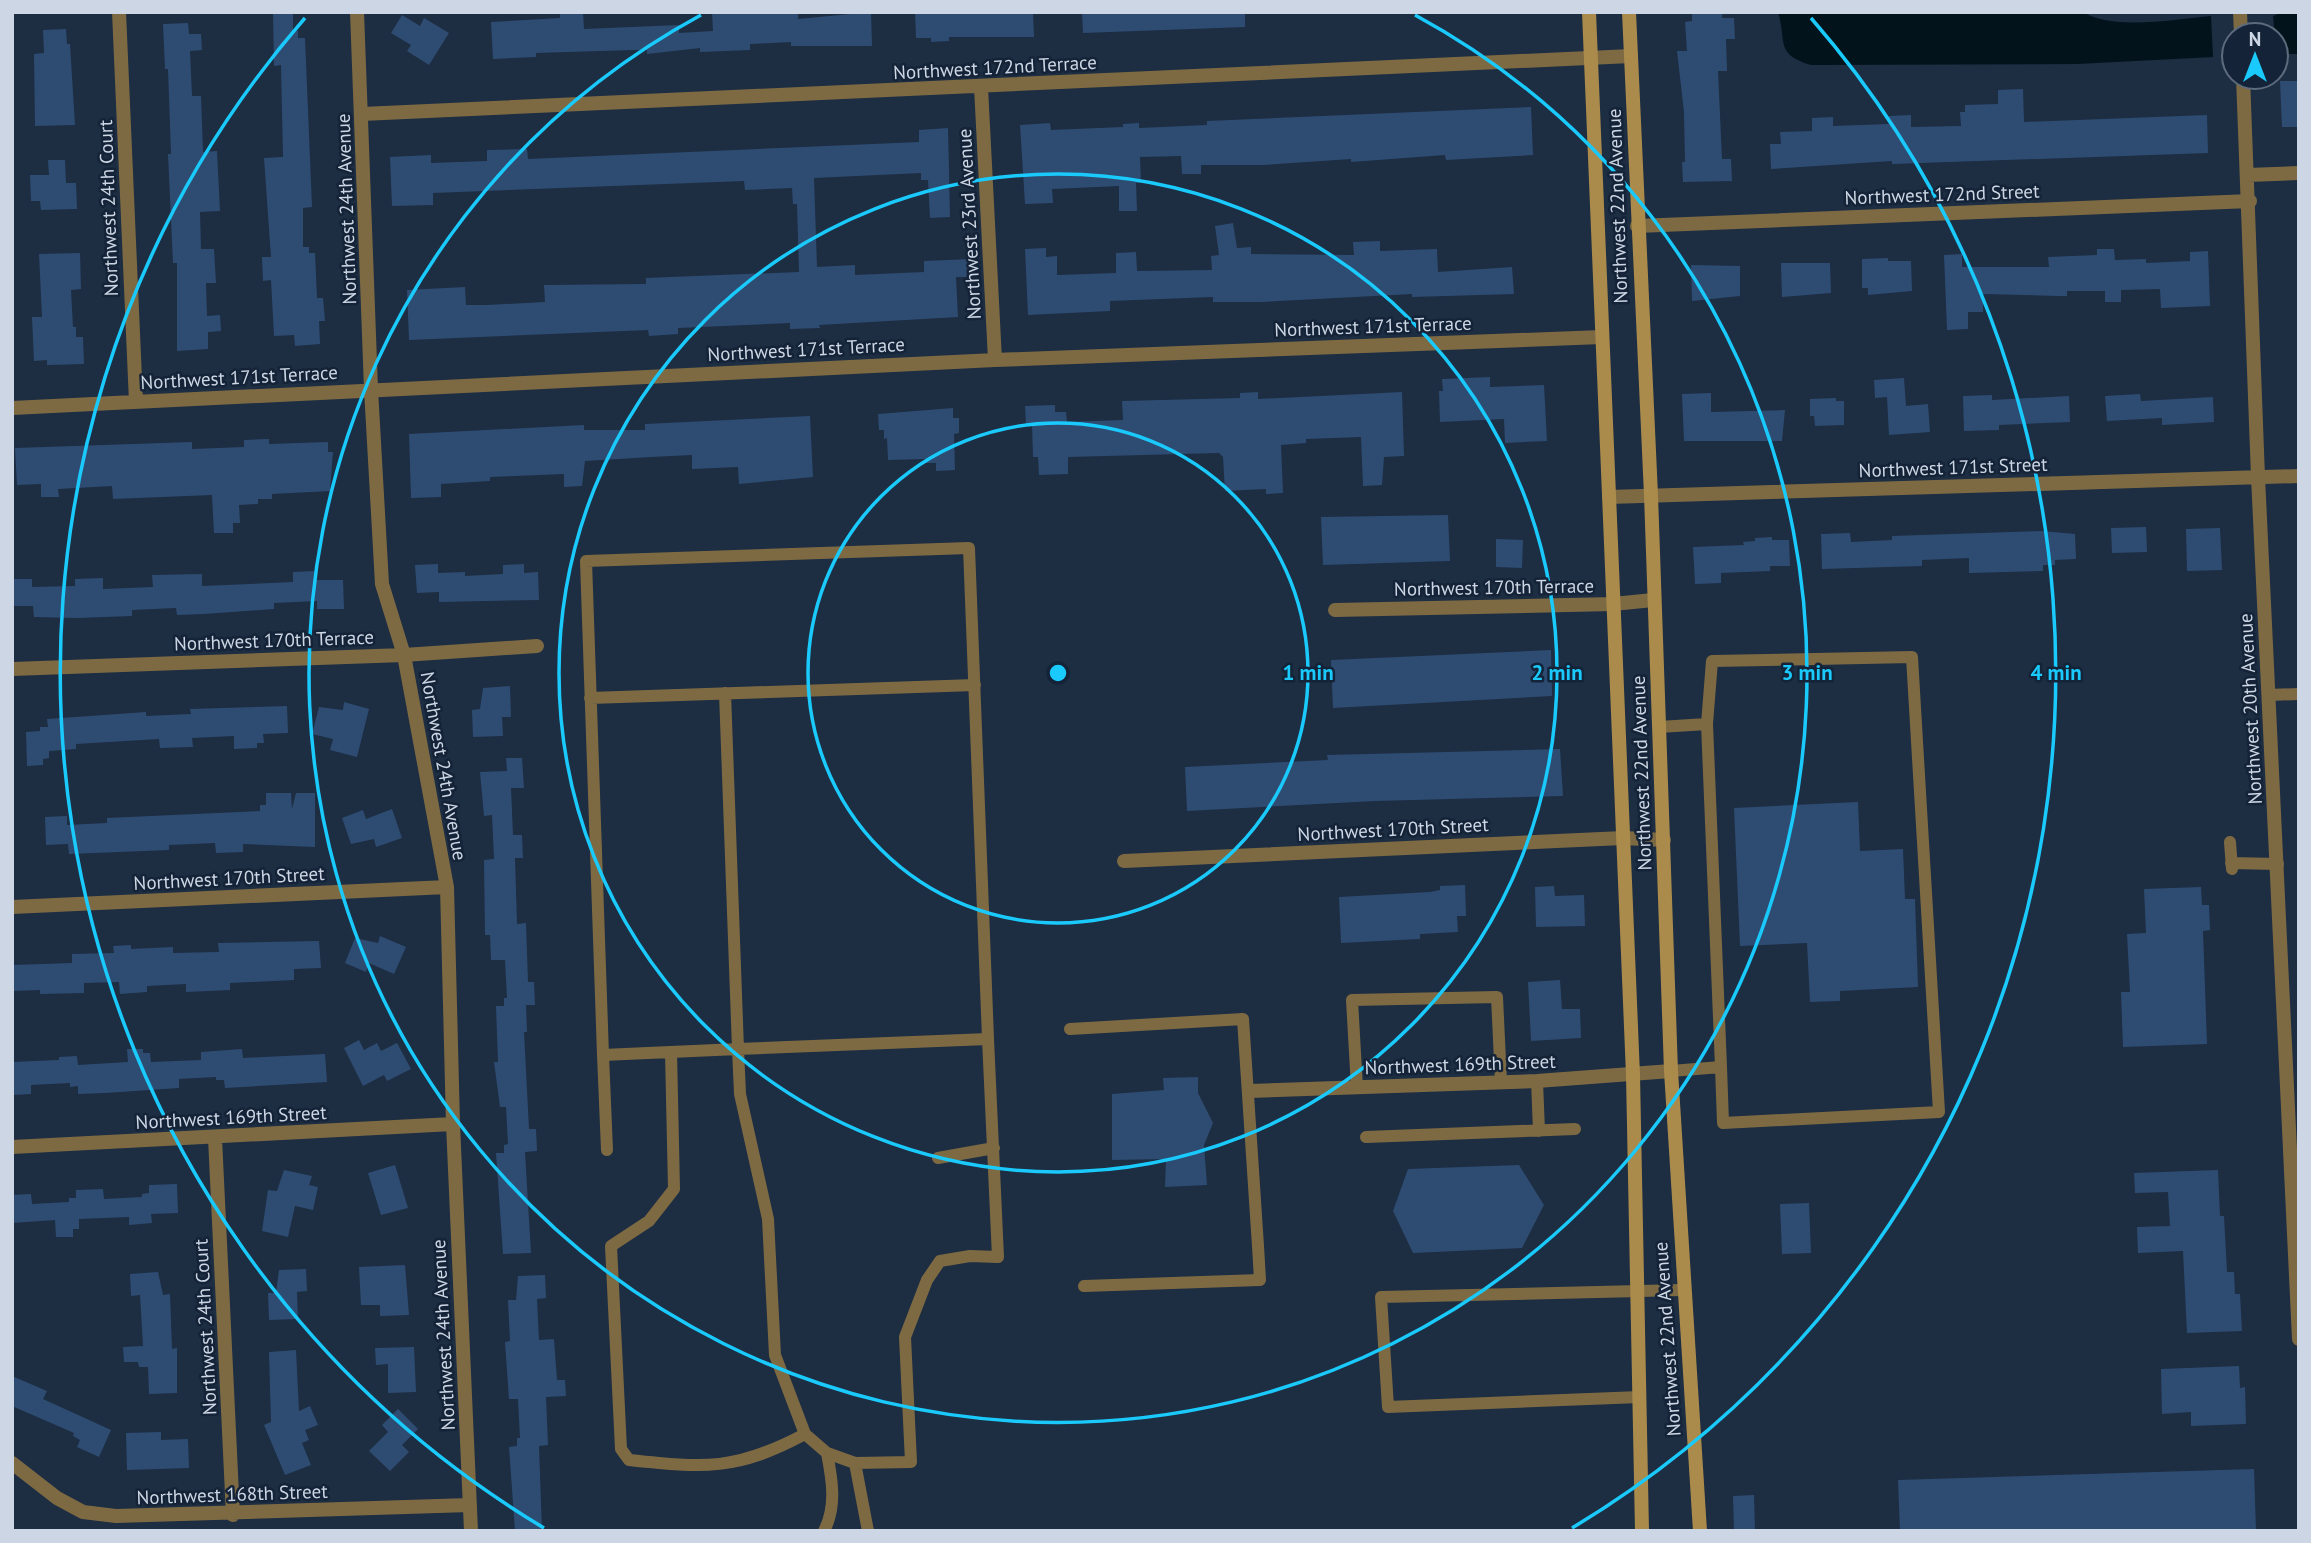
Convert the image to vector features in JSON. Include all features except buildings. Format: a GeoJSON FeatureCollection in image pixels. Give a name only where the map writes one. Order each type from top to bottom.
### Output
{"type":"FeatureCollection","features":[{"type":"Feature","properties":{"kind":"main road","name":"Northwest 22nd Avenue"},"geometry":{"type":"LineString","coordinates":[[1589,12],[1633,1075],[1642,1531]]}},
{"type":"Feature","properties":{"kind":"main road","name":"Northwest 22nd Avenue"},"geometry":{"type":"LineString","coordinates":[[1629,12],[1651,495],[1671,1071],[1682,1290],[1700,1531]]}},
{"type":"Feature","properties":{"kind":"street","name":"Northwest 24th Court"},"geometry":{"type":"LineString","coordinates":[[119,12],[136,402]]}},
{"type":"Feature","properties":{"kind":"street","name":"Northwest 24th Avenue"},"geometry":{"type":"LineString","coordinates":[[357,12],[371,389],[382,584],[404,654],[447,887],[453,1124],[471,1531]]}},
{"type":"Feature","properties":{"kind":"street","name":"Northwest 172nd Terrace"},"geometry":{"type":"LineString","coordinates":[[362,114],[1631,56]]}},
{"type":"Feature","properties":{"kind":"street","name":"Northwest 23rd Avenue"},"geometry":{"type":"LineString","coordinates":[[981,87],[995,360]]}},
{"type":"Feature","properties":{"kind":"street","name":"Northwest 20th Avenue"},"geometry":{"type":"LineString","coordinates":[[2244,91],[2250,201],[2258,477],[2299,1339]]}},
{"type":"Feature","properties":{"kind":"street"},"geometry":{"type":"LineString","coordinates":[[2248,175],[2299,173]]}},
{"type":"Feature","properties":{"kind":"street","name":"Northwest 172nd Street"},"geometry":{"type":"LineString","coordinates":[[1637,226],[2250,201]]}},
{"type":"Feature","properties":{"kind":"street","name":"Northwest 171st Terrace"},"geometry":{"type":"LineString","coordinates":[[12,408],[995,360],[1602,337]]}},
{"type":"Feature","properties":{"kind":"street","name":"Northwest 171st Street"},"geometry":{"type":"LineString","coordinates":[[1609,497],[2299,476]]}},
{"type":"Feature","properties":{"kind":"street","name":"Northwest 170th Terrace"},"geometry":{"type":"LineString","coordinates":[[1335,610],[1613,604],[1653,600]]}},
{"type":"Feature","properties":{"kind":"street","name":"Northwest 170th Terrace"},"geometry":{"type":"LineString","coordinates":[[12,670],[537,646]]}},
{"type":"Feature","properties":{"kind":"street","name":"Northwest 170th Street"},"geometry":{"type":"LineString","coordinates":[[1124,861],[1623,838],[1664,840]]}},
{"type":"Feature","properties":{"kind":"street","name":"Northwest 170th Street"},"geometry":{"type":"LineString","coordinates":[[12,907],[447,887]]}},
{"type":"Feature","properties":{"kind":"street","name":"Northwest 169th Street"},"geometry":{"type":"LineString","coordinates":[[1250,1091],[1501,1083],[1671,1071]]}},
{"type":"Feature","properties":{"kind":"street","name":"Northwest 169th Street"},"geometry":{"type":"LineString","coordinates":[[12,1147],[453,1124]]}},
{"type":"Feature","properties":{"kind":"street","name":"Northwest 24th Court"},"geometry":{"type":"LineString","coordinates":[[215,1138],[233,1514]]}},
{"type":"Feature","properties":{"kind":"street","name":"Northwest 168th Street"},"geometry":{"type":"LineString","coordinates":[[12,1463],[57,1498],[83,1513],[116,1516],[233,1514],[470,1505]]}},
{"type":"Feature","properties":{"kind":"lane"},"geometry":{"type":"LineString","coordinates":[[607,1150],[586,561],[969,548],[998,1257],[971,1256],[940,1261],[927,1280],[905,1337],[911,1462],[855,1463],[827,1453],[805,1434],[775,1355],[768,1219],[740,1094],[725,693]]}},
{"type":"Feature","properties":{"kind":"lane"},"geometry":{"type":"LineString","coordinates":[[1913,657],[1939,1111],[1723,1123],[1721,1067],[1707,724],[1712,662],[1913,657]]}},
{"type":"Feature","properties":{"kind":"lane"},"geometry":{"type":"LineString","coordinates":[[590,698],[975,685]]}},
{"type":"Feature","properties":{"kind":"lane"},"geometry":{"type":"LineString","coordinates":[[2269,695],[2299,694]]}},
{"type":"Feature","properties":{"kind":"lane"},"geometry":{"type":"LineString","coordinates":[[1659,727],[1707,724]]}},
{"type":"Feature","properties":{"kind":"lane"},"geometry":{"type":"LineString","coordinates":[[2230,842],[2232,866],[2278,864]]}},
{"type":"Feature","properties":{"kind":"lane"},"geometry":{"type":"LineString","coordinates":[[1357,1088],[1352,1000],[1497,997],[1501,1083]]}},
{"type":"Feature","properties":{"kind":"lane"},"geometry":{"type":"LineString","coordinates":[[1070,1028],[1243,1019],[1250,1091],[1260,1280],[1084,1286]]}},
{"type":"Feature","properties":{"kind":"lane"},"geometry":{"type":"LineString","coordinates":[[603,1055],[988,1039]]}},
{"type":"Feature","properties":{"kind":"lane"},"geometry":{"type":"LineString","coordinates":[[671,1052],[674,1189],[649,1222],[611,1246],[621,1449],[629,1460],[683,1466],[725,1466],[774,1451],[805,1434]]}},
{"type":"Feature","properties":{"kind":"lane"},"geometry":{"type":"LineString","coordinates":[[1671,1071],[1721,1067]]}},
{"type":"Feature","properties":{"kind":"lane"},"geometry":{"type":"LineString","coordinates":[[1537,1081],[1539,1130]]}},
{"type":"Feature","properties":{"kind":"lane"},"geometry":{"type":"LineString","coordinates":[[1366,1137],[1575,1129]]}},
{"type":"Feature","properties":{"kind":"lane"},"geometry":{"type":"LineString","coordinates":[[938,1158],[994,1148]]}},
{"type":"Feature","properties":{"kind":"lane"},"geometry":{"type":"LineString","coordinates":[[1640,1397],[1388,1407],[1381,1297],[1682,1290]]}},
{"type":"Feature","properties":{"kind":"lane"},"geometry":{"type":"LineString","coordinates":[[827,1453],[832,1480],[831,1517],[827,1530]]}},
{"type":"Feature","properties":{"kind":"lane"},"geometry":{"type":"LineString","coordinates":[[855,1463],[868,1531]]}},
{"type":"Feature","properties":{"kind":"shaded area"},"geometry":{"type":"Polygon","coordinates":[[[1778,12],[2083,12],[2096,18],[2127,22],[2211,16],[2213,57],[2077,64],[1811,65],[1787,52],[1778,12]]]}},
{"type":"Feature","properties":{"kind":"shaded area"},"geometry":{"type":"Polygon","coordinates":[[[2283,12],[2299,12],[2299,54],[2290,54],[2290,21],[2273,21],[2273,16],[2283,12]]]}}]}
